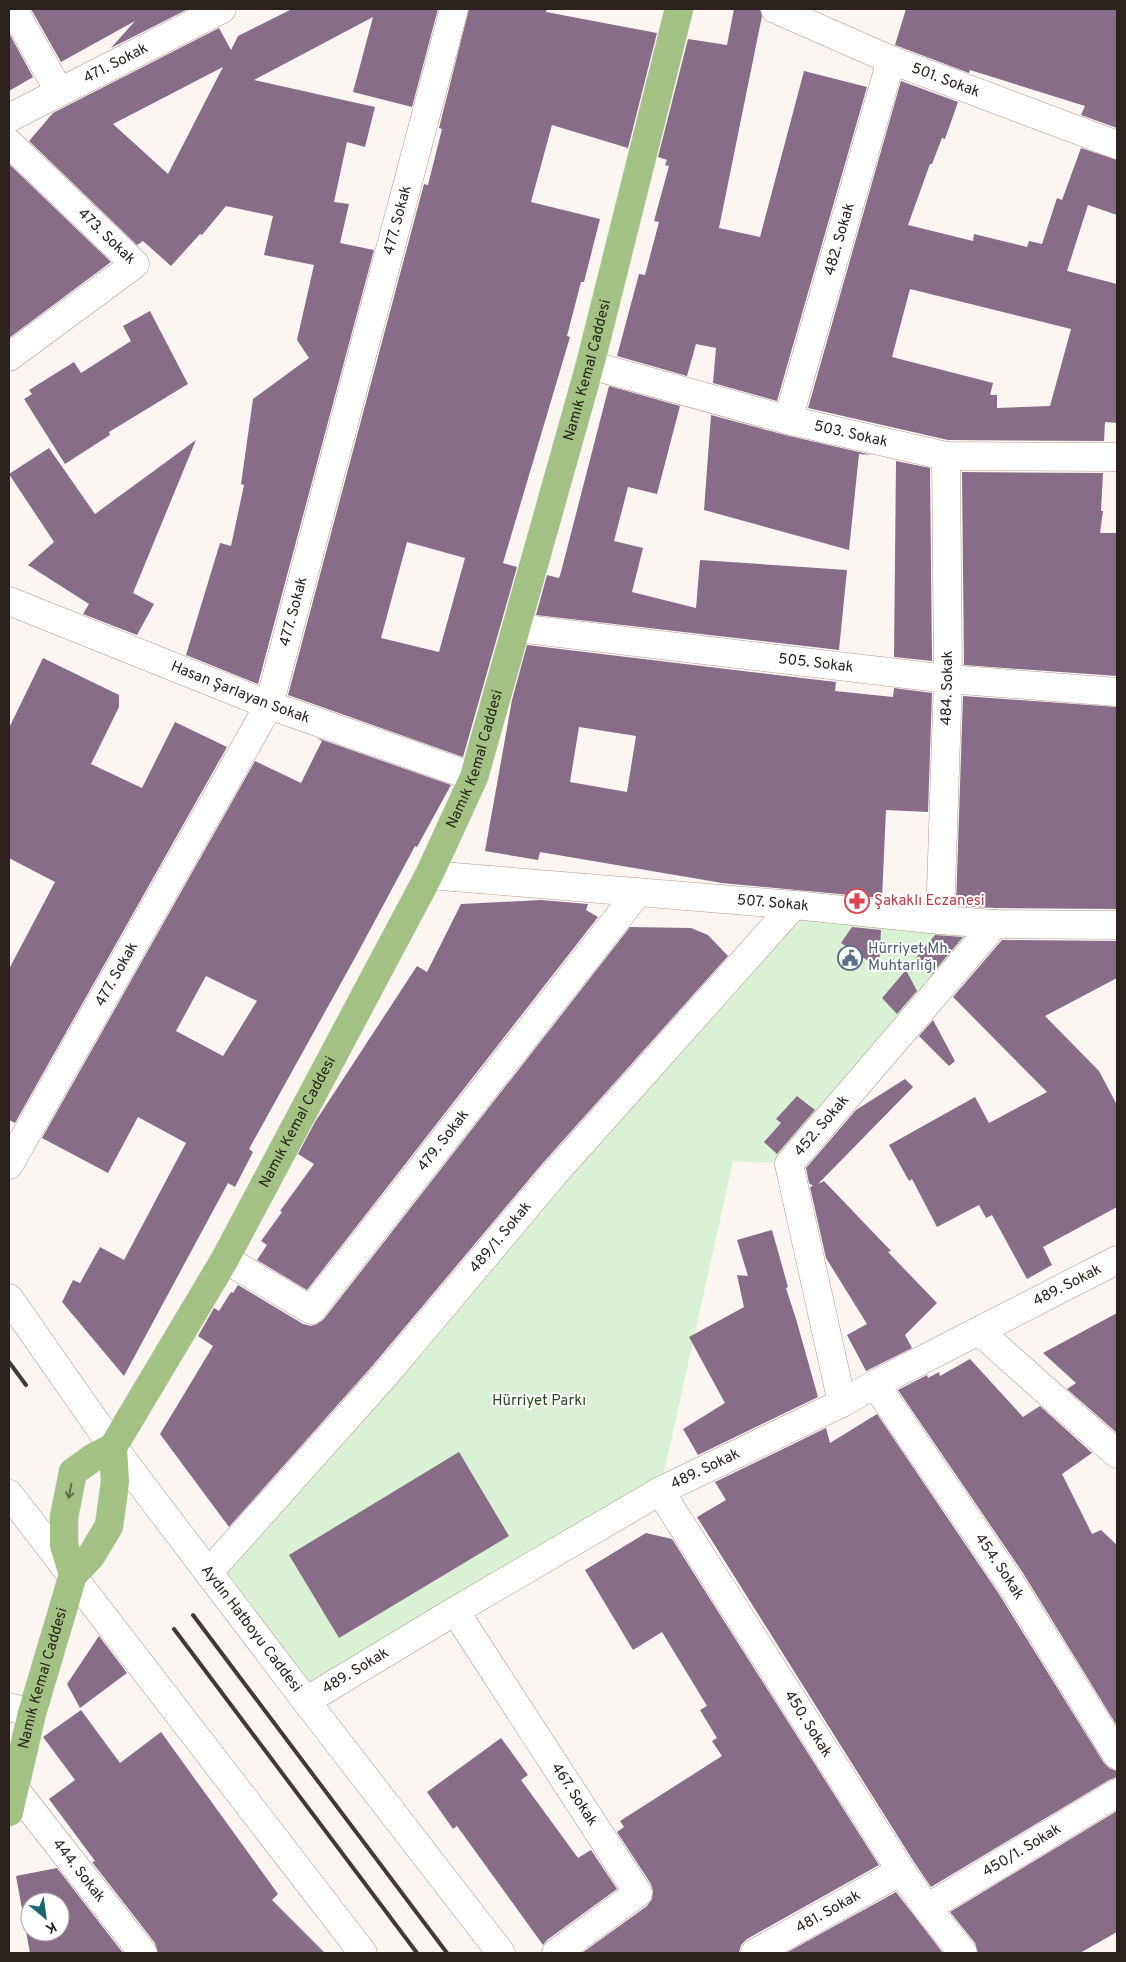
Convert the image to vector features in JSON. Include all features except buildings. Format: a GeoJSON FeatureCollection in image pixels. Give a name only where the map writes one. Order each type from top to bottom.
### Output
{"type":"FeatureCollection","features":[{"type":"Feature","properties":{"kind":"main road","name":"Namık Kemal Caddesi"},"geometry":{"type":"LineString","coordinates":[[12,1800],[20,1710],[73,1575],[91,1556],[109,1526],[115,1482],[113,1447],[225,1259],[429,875],[474,777],[590,365],[679,9]]}},
{"type":"Feature","properties":{"kind":"main road"},"geometry":{"type":"LineString","coordinates":[[73,1575],[64,1545],[64,1517],[73,1472],[94,1457],[113,1447]]}},
{"type":"Feature","properties":{"kind":"street"},"geometry":{"type":"LineString","coordinates":[[13,9],[59,91]]}},
{"type":"Feature","properties":{"kind":"street","name":"471. Sokak"},"geometry":{"type":"LineString","coordinates":[[9,118],[222,9]]}},
{"type":"Feature","properties":{"kind":"street","name":"477. Sokak"},"geometry":{"type":"LineString","coordinates":[[9,1165],[269,705],[454,9]]}},
{"type":"Feature","properties":{"kind":"street","name":"501. Sokak"},"geometry":{"type":"LineString","coordinates":[[775,9],[891,60],[1117,146]]}},
{"type":"Feature","properties":{"kind":"street","name":"482. Sokak"},"geometry":{"type":"LineString","coordinates":[[788,420],[891,60]]}},
{"type":"Feature","properties":{"kind":"street","name":"473. Sokak"},"geometry":{"type":"LineString","coordinates":[[9,143],[135,264],[9,357]]}},
{"type":"Feature","properties":{"kind":"street","name":"503. Sokak"},"geometry":{"type":"LineString","coordinates":[[590,365],[788,420],[946,456],[1117,457]]}},
{"type":"Feature","properties":{"kind":"street","name":"484. Sokak"},"geometry":{"type":"LineString","coordinates":[[940,920],[948,679],[946,456]]}},
{"type":"Feature","properties":{"kind":"street","name":"Hasan Şarlayan Sokak"},"geometry":{"type":"LineString","coordinates":[[9,602],[269,705],[474,777]]}},
{"type":"Feature","properties":{"kind":"street","name":"505. Sokak"},"geometry":{"type":"LineString","coordinates":[[517,628],[948,679],[1117,692]]}},
{"type":"Feature","properties":{"kind":"street","name":"507. Sokak"},"geometry":{"type":"LineString","coordinates":[[429,875],[794,905],[995,924],[1117,925]]}},
{"type":"Feature","properties":{"kind":"street","name":"479. Sokak"},"geometry":{"type":"LineString","coordinates":[[225,1259],[311,1310],[638,892]]}},
{"type":"Feature","properties":{"kind":"street","name":"489/1. Sokak"},"geometry":{"type":"LineString","coordinates":[[209,1572],[386,1374],[554,1174],[794,905]]}},
{"type":"Feature","properties":{"kind":"street","name":"452. Sokak"},"geometry":{"type":"LineString","coordinates":[[842,1403],[789,1164],[995,924]]}},
{"type":"Feature","properties":{"kind":"street","name":"489. Sokak"},"geometry":{"type":"LineString","coordinates":[[306,1701],[455,1610],[660,1491],[842,1403],[875,1384],[1117,1260]]}},
{"type":"Feature","properties":{"kind":"street","name":"Aydın Hatboyu Caddesi"},"geometry":{"type":"LineString","coordinates":[[9,1298],[113,1447],[306,1701],[502,1953]]}},
{"type":"Feature","properties":{"kind":"street"},"geometry":{"type":"LineString","coordinates":[[979,1331],[1117,1454]]}},
{"type":"Feature","properties":{"kind":"street","name":"454. Sokak"},"geometry":{"type":"LineString","coordinates":[[875,1384],[1010,1582],[1117,1755]]}},
{"type":"Feature","properties":{"kind":"street","name":"450. Sokak"},"geometry":{"type":"LineString","coordinates":[[660,1491],[901,1871],[927,1908],[964,1953]]}},
{"type":"Feature","properties":{"kind":"street"},"geometry":{"type":"LineString","coordinates":[[9,1494],[363,1953]]}},
{"type":"Feature","properties":{"kind":"street","name":"467. Sokak"},"geometry":{"type":"LineString","coordinates":[[455,1610],[638,1893],[556,1953]]}},
{"type":"Feature","properties":{"kind":"street","name":"450/1. Sokak"},"geometry":{"type":"LineString","coordinates":[[927,1908],[1117,1793]]}},
{"type":"Feature","properties":{"kind":"street","name":"444. Sokak"},"geometry":{"type":"LineString","coordinates":[[12,1800],[143,1953]]}},
{"type":"Feature","properties":{"kind":"street","name":"481. Sokak"},"geometry":{"type":"LineString","coordinates":[[755,1953],[901,1871]]}},
{"type":"Feature","properties":{"kind":"green space","name":"Hürriyet Parkı"},"geometry":{"type":"Polygon","coordinates":[[[794,905],[995,924],[789,1164],[733,1161],[660,1491],[306,1701],[209,1572],[794,905]]]}},
{"type":"Feature","properties":{"kind":"railway"},"geometry":{"type":"LineString","coordinates":[[9,1362],[26,1385]]}},
{"type":"Feature","properties":{"kind":"railway"},"geometry":{"type":"LineString","coordinates":[[193,1615],[447,1953]]}},
{"type":"Feature","properties":{"kind":"railway"},"geometry":{"type":"LineString","coordinates":[[174,1629],[417,1953]]}},
{"type":"Feature","properties":{"kind":"place","name":"Şakaklı Eczanesi"},"geometry":{"type":"Point","coordinates":[857,901]}},
{"type":"Feature","properties":{"kind":"place","name":"Hürriyet Mh. Muhtarlığı"},"geometry":{"type":"Point","coordinates":[850,958]}}]}
